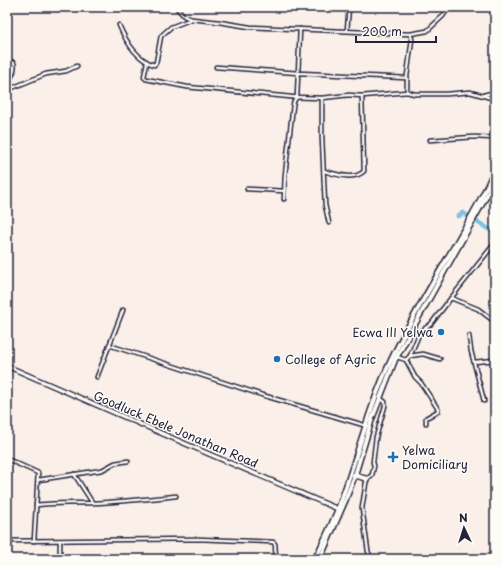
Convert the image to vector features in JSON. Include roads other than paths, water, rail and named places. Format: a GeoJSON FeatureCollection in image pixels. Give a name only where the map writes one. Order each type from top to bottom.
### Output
{"type":"FeatureCollection","features":[{"type":"Feature","properties":{"kind":"main road"},"geometry":{"type":"LineString","coordinates":[[474,216],[495,168]]}},
{"type":"Feature","properties":{"kind":"main road"},"geometry":{"type":"LineString","coordinates":[[320,559],[340,513],[377,391],[393,356],[495,181]]}},
{"type":"Feature","properties":{"kind":"main road"},"geometry":{"type":"LineString","coordinates":[[367,426],[397,357],[470,222]]}},
{"type":"Feature","properties":{"kind":"main road","name":"Goodluck Ebele Jonathan Road"},"geometry":{"type":"LineString","coordinates":[[7,366],[209,454],[338,508]]}},
{"type":"Feature","properties":{"kind":"main road"},"geometry":{"type":"LineString","coordinates":[[315,559],[352,475]]}},
{"type":"Feature","properties":{"kind":"main road"},"geometry":{"type":"LineString","coordinates":[[352,475],[367,479]]}},
{"type":"Feature","properties":{"kind":"street"},"geometry":{"type":"LineString","coordinates":[[176,7],[184,16],[192,19],[250,27],[348,30],[410,34],[427,31],[444,16],[449,7]]}},
{"type":"Feature","properties":{"kind":"street"},"geometry":{"type":"LineString","coordinates":[[348,30],[349,7]]}},
{"type":"Feature","properties":{"kind":"street"},"geometry":{"type":"LineString","coordinates":[[119,25],[126,39],[138,56],[147,62],[156,64],[161,36],[168,29],[192,19]]}},
{"type":"Feature","properties":{"kind":"street"},"geometry":{"type":"LineString","coordinates":[[284,199],[293,105],[297,97],[300,29]]}},
{"type":"Feature","properties":{"kind":"street"},"geometry":{"type":"LineString","coordinates":[[407,92],[407,78],[412,39],[410,34]]}},
{"type":"Feature","properties":{"kind":"street"},"geometry":{"type":"LineString","coordinates":[[7,59],[14,63],[15,67],[15,71],[7,85]]}},
{"type":"Feature","properties":{"kind":"street"},"geometry":{"type":"LineString","coordinates":[[147,62],[144,77],[148,80],[195,88],[322,98],[407,92],[415,94],[470,92],[495,99]]}},
{"type":"Feature","properties":{"kind":"street"},"geometry":{"type":"LineString","coordinates":[[7,90],[46,74],[66,71],[77,66]]}},
{"type":"Feature","properties":{"kind":"street"},"geometry":{"type":"LineString","coordinates":[[216,67],[299,73],[407,78]]}},
{"type":"Feature","properties":{"kind":"street"},"geometry":{"type":"LineString","coordinates":[[482,95],[495,92]]}},
{"type":"Feature","properties":{"kind":"street"},"geometry":{"type":"LineString","coordinates":[[324,171],[352,176],[362,174],[364,171],[362,96]]}},
{"type":"Feature","properties":{"kind":"street"},"geometry":{"type":"LineString","coordinates":[[322,98],[325,205],[329,223]]}},
{"type":"Feature","properties":{"kind":"street"},"geometry":{"type":"LineString","coordinates":[[430,140],[495,138]]}},
{"type":"Feature","properties":{"kind":"street"},"geometry":{"type":"LineString","coordinates":[[247,189],[284,191]]}},
{"type":"Feature","properties":{"kind":"street"},"geometry":{"type":"LineString","coordinates":[[406,360],[410,356],[420,332],[431,324],[495,243]]}},
{"type":"Feature","properties":{"kind":"street"},"geometry":{"type":"LineString","coordinates":[[451,298],[478,309],[495,322]]}},
{"type":"Feature","properties":{"kind":"street"},"geometry":{"type":"LineString","coordinates":[[97,377],[123,310]]}},
{"type":"Feature","properties":{"kind":"street"},"geometry":{"type":"LineString","coordinates":[[469,336],[473,362],[484,401]]}},
{"type":"Feature","properties":{"kind":"street"},"geometry":{"type":"LineString","coordinates":[[109,345],[262,395],[367,426]]}},
{"type":"Feature","properties":{"kind":"street"},"geometry":{"type":"LineString","coordinates":[[410,356],[424,354],[440,359]]}},
{"type":"Feature","properties":{"kind":"street"},"geometry":{"type":"LineString","coordinates":[[397,357],[406,360],[415,377],[421,383],[438,409],[438,411],[426,418],[426,423]]}},
{"type":"Feature","properties":{"kind":"street"},"geometry":{"type":"LineString","coordinates":[[473,362],[495,360]]}},
{"type":"Feature","properties":{"kind":"street"},"geometry":{"type":"LineString","coordinates":[[371,559],[368,551],[362,508],[367,479],[372,475],[376,437],[385,406],[385,402],[380,398]]}},
{"type":"Feature","properties":{"kind":"street"},"geometry":{"type":"LineString","coordinates":[[7,459],[37,472],[38,480],[34,541]]}},
{"type":"Feature","properties":{"kind":"street"},"geometry":{"type":"LineString","coordinates":[[38,480],[102,470],[115,463],[128,461]]}},
{"type":"Feature","properties":{"kind":"street"},"geometry":{"type":"LineString","coordinates":[[74,474],[92,503]]}},
{"type":"Feature","properties":{"kind":"street"},"geometry":{"type":"LineString","coordinates":[[36,505],[51,503],[92,503],[176,496]]}},
{"type":"Feature","properties":{"kind":"street"},"geometry":{"type":"LineString","coordinates":[[7,541],[198,539],[273,542],[275,544],[276,559]]}},
{"type":"Feature","properties":{"kind":"street"},"geometry":{"type":"LineString","coordinates":[[60,541],[60,559]]}},
{"type":"Feature","properties":{"kind":"waterway"},"geometry":{"type":"LineString","coordinates":[[458,216],[463,213],[490,230]]}},
{"type":"Feature","properties":{"kind":"place","name":"Ecwa III Yelwa"},"geometry":{"type":"Point","coordinates":[441,332]}},
{"type":"Feature","properties":{"kind":"place","name":"College of Agric"},"geometry":{"type":"Point","coordinates":[277,359]}},
{"type":"Feature","properties":{"kind":"place","name":"Yelwa Domiciliary"},"geometry":{"type":"Point","coordinates":[393,457]}}]}
